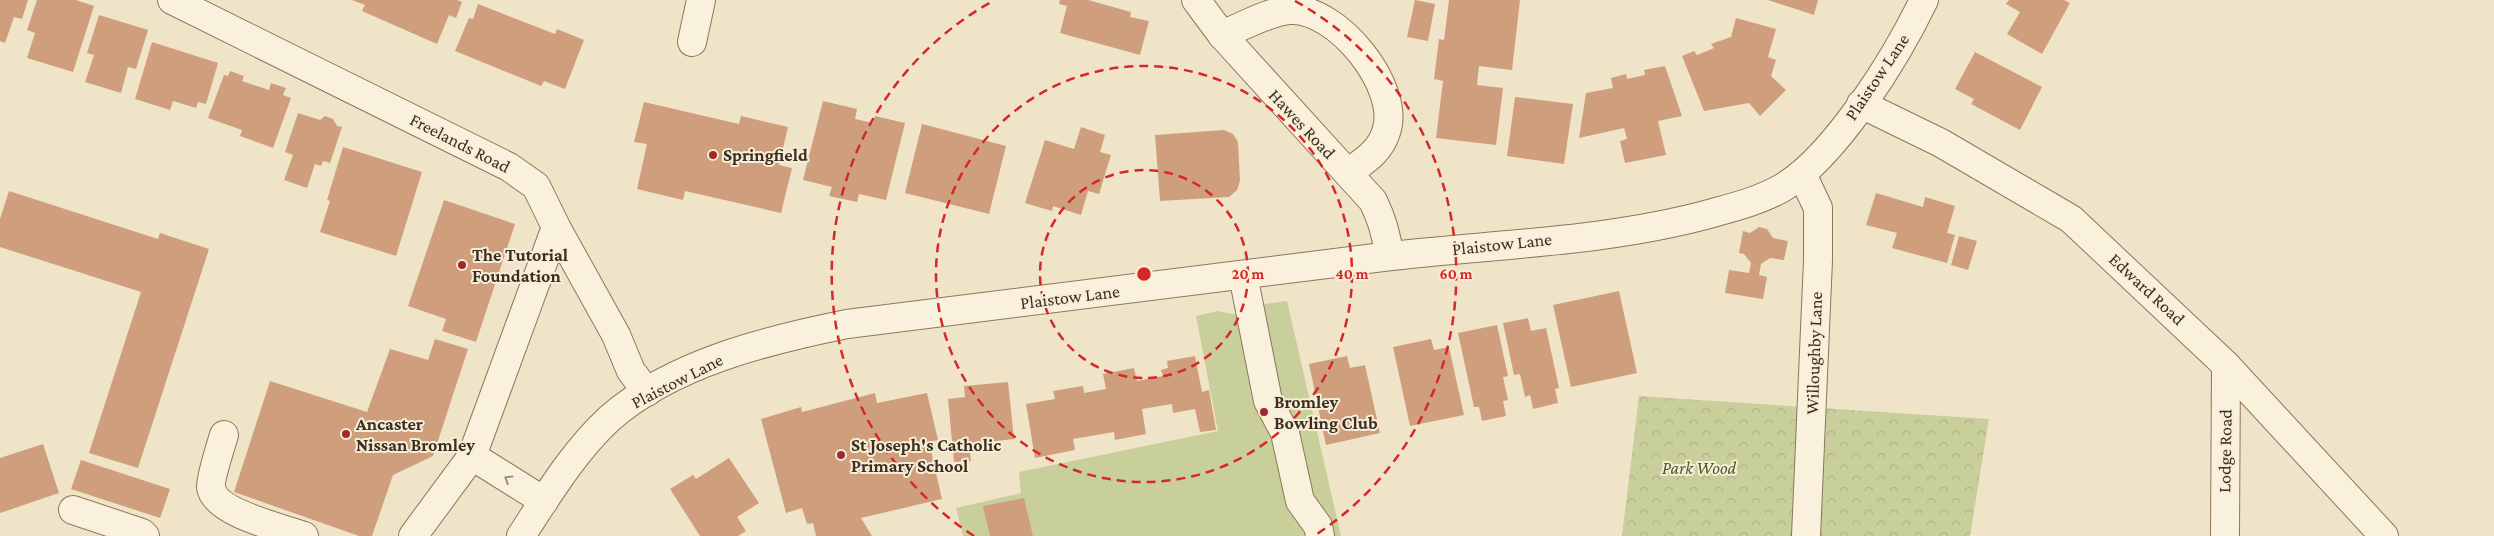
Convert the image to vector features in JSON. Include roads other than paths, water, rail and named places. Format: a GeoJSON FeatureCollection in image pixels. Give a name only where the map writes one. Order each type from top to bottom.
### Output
{"type":"FeatureCollection","features":[{"type":"Feature","properties":{"kind":"street","name":"Freelands Road"},"geometry":{"type":"LineString","coordinates":[[172,0],[509,167],[536,186],[556,227],[616,335],[632,371],[647,392]]}},
{"type":"Feature","properties":{"kind":"street"},"geometry":{"type":"LineString","coordinates":[[692,42],[702,0]]}},
{"type":"Feature","properties":{"kind":"street","name":"Hawes Road"},"geometry":{"type":"LineString","coordinates":[[1196,0],[1222,34],[1373,201],[1382,218],[1387,236],[1389,256]]}},
{"type":"Feature","properties":{"kind":"street","name":"Plaistow Lane"},"geometry":{"type":"LineString","coordinates":[[521,536],[579,452],[610,418],[647,392],[711,360],[759,344],[848,324],[1389,256],[1614,233],[1679,222],[1748,203],[1780,188],[1802,174],[1816,160],[1861,104],[1907,34],[1924,0]]}},
{"type":"Feature","properties":{"kind":"street"},"geometry":{"type":"LineString","coordinates":[[1222,34],[1256,20],[1291,10],[1321,17],[1347,35],[1369,62],[1388,104],[1387,130],[1379,149],[1348,173]]}},
{"type":"Feature","properties":{"kind":"street","name":"Edward Road"},"geometry":{"type":"LineString","coordinates":[[1861,104],[1941,143],[2071,219],[2226,365],[2384,536]]}},
{"type":"Feature","properties":{"kind":"street","name":"Willoughby Lane"},"geometry":{"type":"LineString","coordinates":[[1802,174],[1818,208],[1818,260],[1806,536]]}},
{"type":"Feature","properties":{"kind":"street"},"geometry":{"type":"LineString","coordinates":[[413,536],[472,456],[556,227]]}},
{"type":"Feature","properties":{"kind":"street"},"geometry":{"type":"LineString","coordinates":[[1243,275],[1268,401],[1285,433],[1300,501],[1318,526],[1320,536]]}},
{"type":"Feature","properties":{"kind":"street","name":"Lodge Road"},"geometry":{"type":"LineString","coordinates":[[2225,536],[2226,365]]}},
{"type":"Feature","properties":{"kind":"street"},"geometry":{"type":"LineString","coordinates":[[224,435],[210,487],[216,499],[230,510],[304,536]]}},
{"type":"Feature","properties":{"kind":"street"},"geometry":{"type":"LineString","coordinates":[[472,456],[544,501]]}},
{"type":"Feature","properties":{"kind":"street"},"geometry":{"type":"LineString","coordinates":[[73,510],[142,532],[145,536]]}},
{"type":"Feature","properties":{"kind":"place","name":"Springfield"},"geometry":{"type":"Point","coordinates":[713,155]}},
{"type":"Feature","properties":{"kind":"place","name":"The Tutorial Foundation"},"geometry":{"type":"Point","coordinates":[462,265]}},
{"type":"Feature","properties":{"kind":"place","name":"Bromley Bowling Club"},"geometry":{"type":"Point","coordinates":[1264,412]}},
{"type":"Feature","properties":{"kind":"place","name":"Ancaster Nissan Bromley"},"geometry":{"type":"Point","coordinates":[346,434]}},
{"type":"Feature","properties":{"kind":"place","name":"St Joseph's Catholic Primary School"},"geometry":{"type":"Point","coordinates":[841,455]}},
{"type":"Feature","properties":{"kind":"park label","name":"Park Wood"},"geometry":{"type":"Point","coordinates":[1699,468]}}]}
